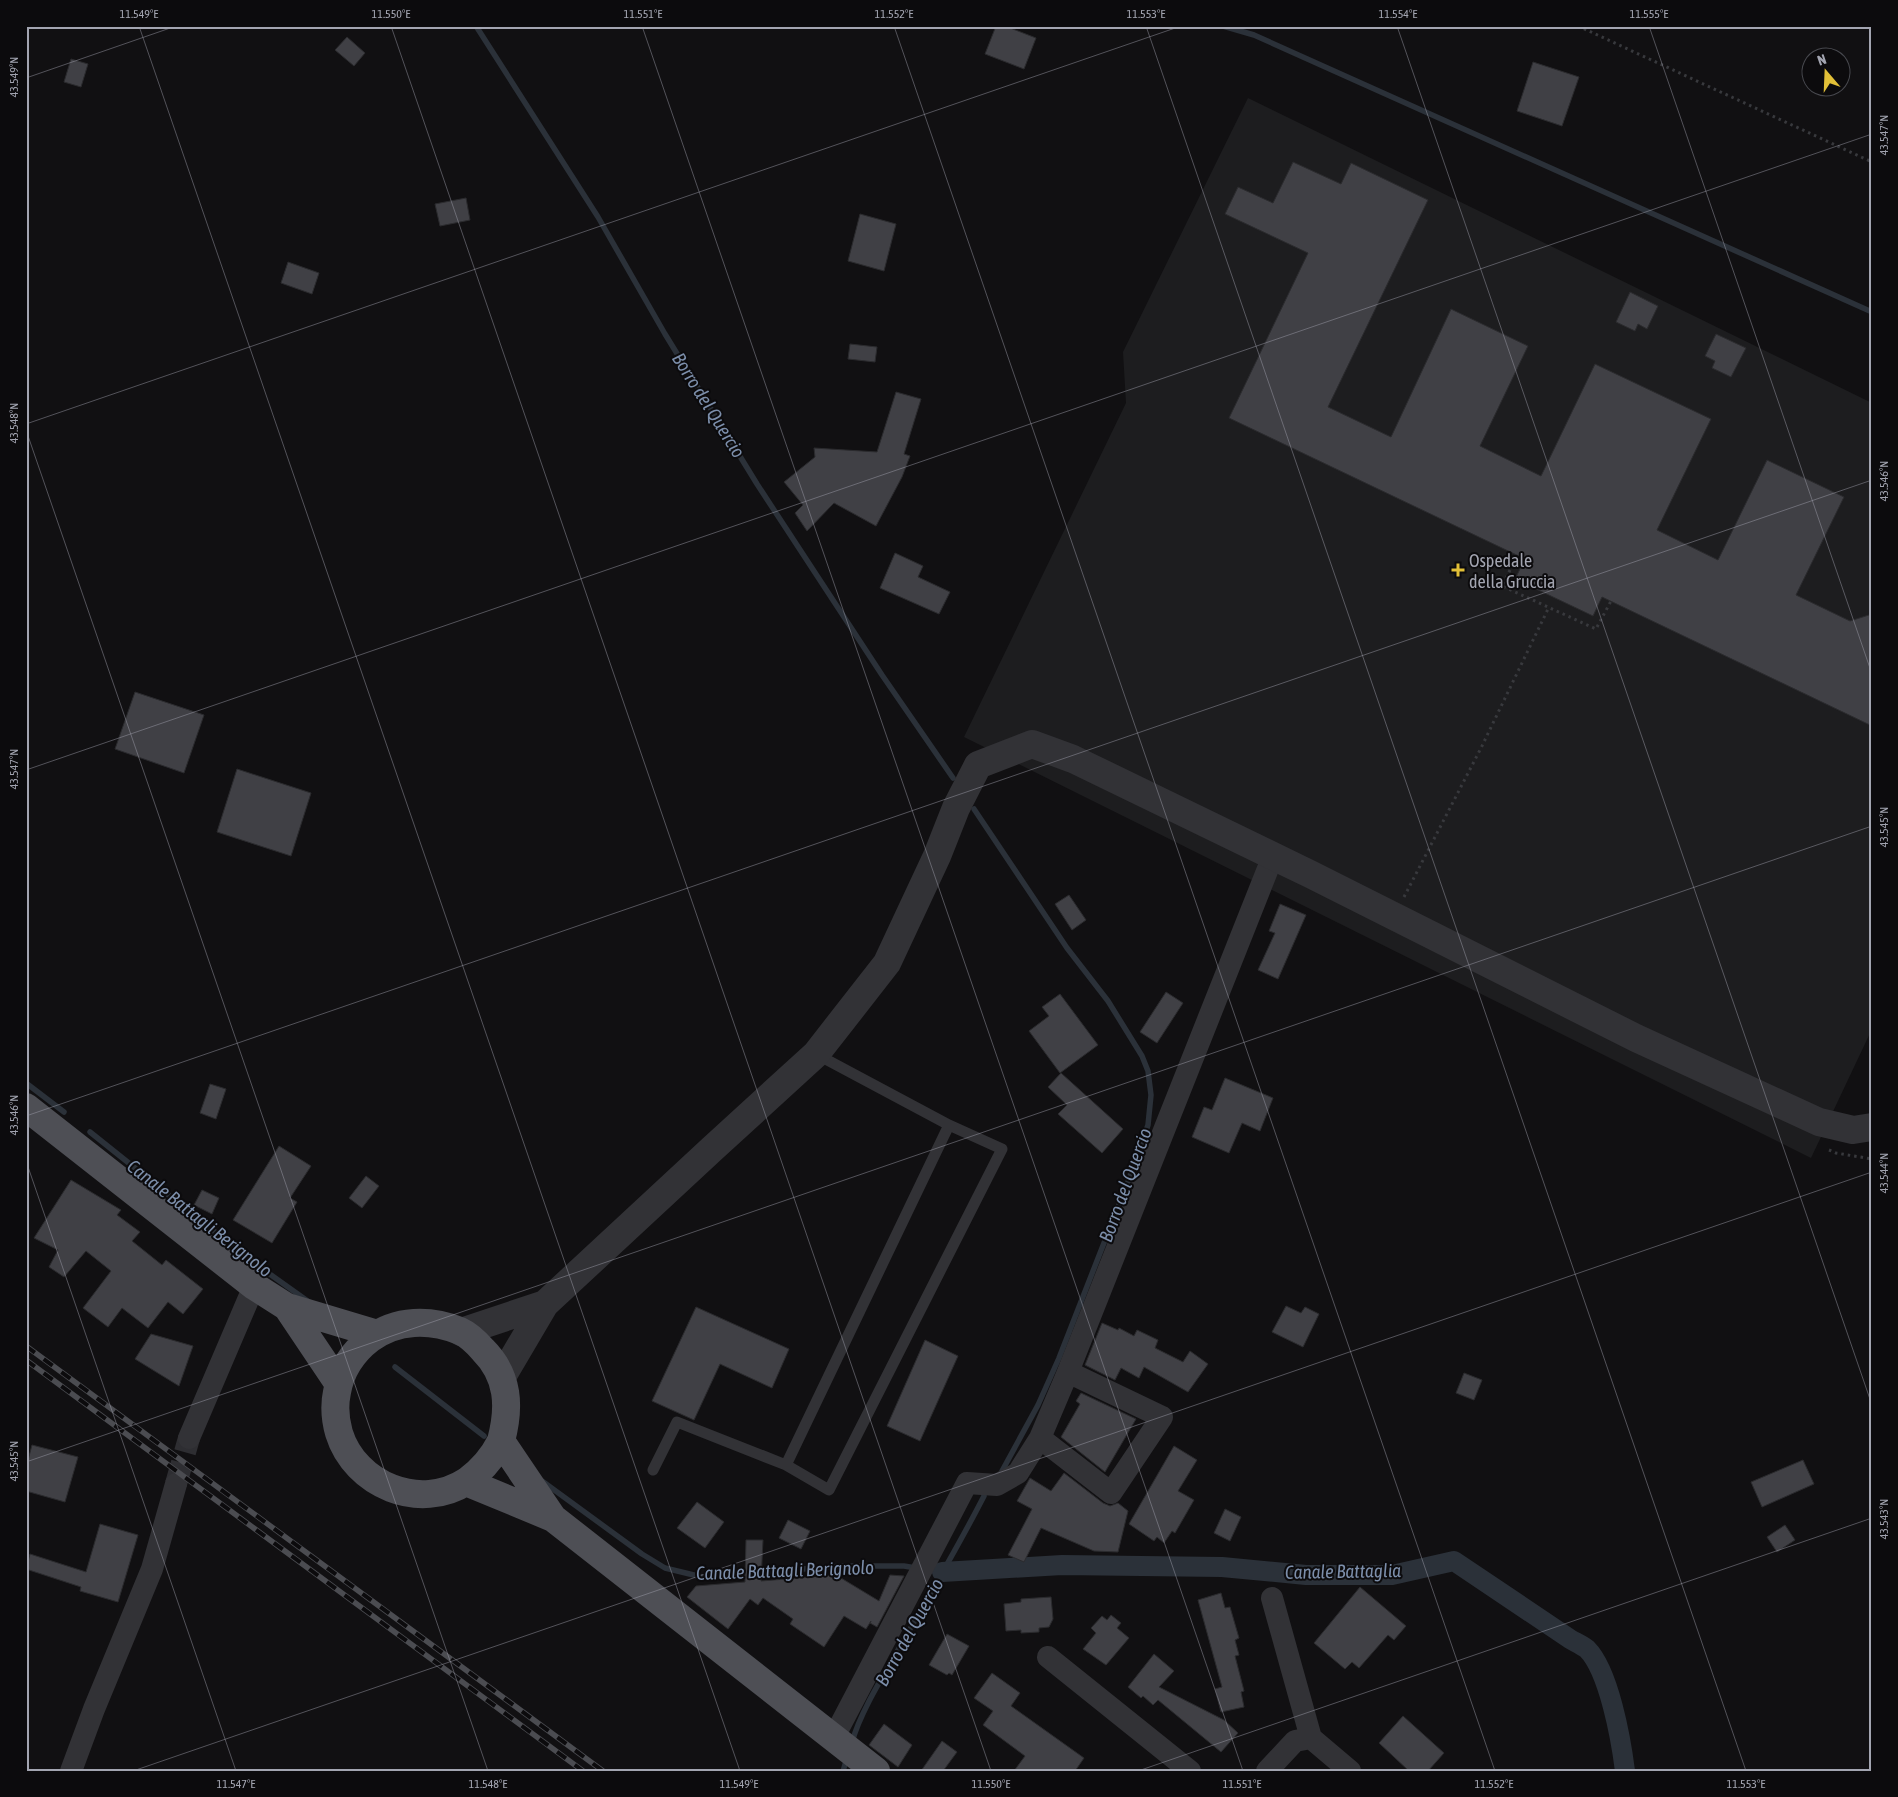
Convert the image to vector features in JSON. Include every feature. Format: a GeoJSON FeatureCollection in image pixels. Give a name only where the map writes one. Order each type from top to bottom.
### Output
{"type":"FeatureCollection","features":[{"type":"Feature","properties":{"kind":"main road"},"geometry":{"type":"LineString","coordinates":[[26,1107],[254,1286],[287,1308],[376,1334]]}},
{"type":"Feature","properties":{"kind":"main road"},"geometry":{"type":"LineString","coordinates":[[287,1308],[338,1383]]}},
{"type":"Feature","properties":{"kind":"main road"},"geometry":{"type":"LineString","coordinates":[[420,1322],[437,1323],[461,1332],[473,1339],[491,1358],[502,1377],[507,1397],[506,1422],[501,1441],[494,1454],[483,1468],[466,1482],[442,1492],[421,1494],[400,1492],[376,1482],[362,1472],[350,1457],[343,1445],[336,1422],[335,1400],[338,1383],[347,1364],[361,1346],[376,1334],[399,1325],[420,1322]]}},
{"type":"Feature","properties":{"kind":"main road"},"geometry":{"type":"LineString","coordinates":[[501,1441],[553,1518]]}},
{"type":"Feature","properties":{"kind":"main road"},"geometry":{"type":"LineString","coordinates":[[466,1482],[553,1518],[876,1771]]}},
{"type":"Feature","properties":{"kind":"street"},"geometry":{"type":"LineString","coordinates":[[502,1377],[545,1304],[816,1054],[887,964],[937,856],[956,808],[978,765],[1032,744],[1073,759],[1273,856],[1636,1038],[1819,1122],[1853,1130],[1872,1127]]}},
{"type":"Feature","properties":{"kind":"street"},"geometry":{"type":"LineString","coordinates":[[834,1737],[967,1484],[997,1485],[1018,1473],[1040,1438],[1273,856]]}},
{"type":"Feature","properties":{"kind":"street"},"geometry":{"type":"LineString","coordinates":[[189,1438],[254,1286]]}},
{"type":"Feature","properties":{"kind":"street"},"geometry":{"type":"LineString","coordinates":[[461,1332],[545,1304]]}},
{"type":"Feature","properties":{"kind":"street"},"geometry":{"type":"LineString","coordinates":[[1040,1438],[1112,1494],[1162,1417],[1068,1372]]}},
{"type":"Feature","properties":{"kind":"street"},"geometry":{"type":"LineString","coordinates":[[71,1771],[94,1709],[152,1569],[176,1484]]}},
{"type":"Feature","properties":{"kind":"street"},"geometry":{"type":"LineString","coordinates":[[1272,1598],[1311,1738],[1350,1771]]}},
{"type":"Feature","properties":{"kind":"street"},"geometry":{"type":"LineString","coordinates":[[1048,1657],[1190,1771]]}},
{"type":"Feature","properties":{"kind":"street"},"geometry":{"type":"LineString","coordinates":[[1266,1771],[1295,1740],[1311,1738]]}},
{"type":"Feature","properties":{"kind":"street"},"geometry":{"type":"LineString","coordinates":[[80,1747],[84,1771]]}},
{"type":"Feature","properties":{"kind":"lane"},"geometry":{"type":"LineString","coordinates":[[653,1470],[677,1422],[786,1465],[829,1490],[1002,1149],[950,1125],[816,1054]]}},
{"type":"Feature","properties":{"kind":"lane"},"geometry":{"type":"LineString","coordinates":[[786,1465],[950,1125]]}},
{"type":"Feature","properties":{"kind":"path"},"geometry":{"type":"LineString","coordinates":[[1578,26],[1872,162]]}},
{"type":"Feature","properties":{"kind":"path"},"geometry":{"type":"LineString","coordinates":[[1510,570],[1502,586],[1596,629],[1610,601]]}},
{"type":"Feature","properties":{"kind":"path"},"geometry":{"type":"LineString","coordinates":[[1394,916],[1481,748],[1549,607]]}},
{"type":"Feature","properties":{"kind":"shaded area","name":"Ospedale della Gruccia"},"geometry":{"type":"Polygon","coordinates":[[[1248,98],[1872,403],[1872,1029],[1811,1158],[964,737],[1126,403],[1123,352],[1248,98]]]}},
{"type":"Feature","properties":{"kind":"building"},"geometry":{"type":"Polygon","coordinates":[[[996,26],[1005,26],[1036,38],[1024,69],[985,54],[996,26]]]}},
{"type":"Feature","properties":{"kind":"building"},"geometry":{"type":"Polygon","coordinates":[[[347,37],[365,53],[354,66],[335,50],[347,37]]]}},
{"type":"Feature","properties":{"kind":"building"},"geometry":{"type":"Polygon","coordinates":[[[71,59],[88,64],[81,87],[64,82],[71,59]]]}},
{"type":"Feature","properties":{"kind":"building"},"geometry":{"type":"Polygon","coordinates":[[[1533,62],[1579,77],[1562,126],[1517,111],[1533,62]]]}},
{"type":"Feature","properties":{"kind":"building"},"geometry":{"type":"Polygon","coordinates":[[[1293,162],[1341,184],[1351,163],[1428,200],[1328,407],[1391,437],[1451,309],[1528,346],[1480,446],[1541,476],[1595,364],[1711,419],[1657,530],[1718,560],[1767,460],[1844,497],[1796,595],[1850,621],[1872,614],[1872,726],[1602,597],[1593,616],[1515,579],[1525,559],[1229,418],[1308,253],[1225,214],[1238,187],[1273,203],[1293,162]]]}},
{"type":"Feature","properties":{"kind":"building"},"geometry":{"type":"Polygon","coordinates":[[[466,198],[470,220],[440,226],[435,204],[466,198]]]}},
{"type":"Feature","properties":{"kind":"building"},"geometry":{"type":"Polygon","coordinates":[[[860,214],[896,224],[884,271],[848,261],[860,214]]]}},
{"type":"Feature","properties":{"kind":"building"},"geometry":{"type":"Polygon","coordinates":[[[288,262],[319,273],[312,294],[281,283],[288,262]]]}},
{"type":"Feature","properties":{"kind":"building"},"geometry":{"type":"Polygon","coordinates":[[[1630,292],[1658,306],[1647,329],[1638,324],[1635,331],[1616,322],[1630,292]]]}},
{"type":"Feature","properties":{"kind":"building"},"geometry":{"type":"Polygon","coordinates":[[[1716,334],[1746,348],[1731,377],[1712,368],[1715,361],[1705,356],[1716,334]]]}},
{"type":"Feature","properties":{"kind":"building"},"geometry":{"type":"Polygon","coordinates":[[[850,344],[877,347],[875,362],[848,359],[850,344]]]}},
{"type":"Feature","properties":{"kind":"building"},"geometry":{"type":"Polygon","coordinates":[[[896,392],[921,399],[904,454],[910,456],[902,477],[876,526],[834,503],[807,531],[795,513],[803,505],[784,482],[815,457],[814,448],[877,452],[896,392]]]}},
{"type":"Feature","properties":{"kind":"building"},"geometry":{"type":"Polygon","coordinates":[[[895,553],[923,566],[918,577],[950,592],[939,614],[880,588],[895,553]]]}},
{"type":"Feature","properties":{"kind":"building"},"geometry":{"type":"Polygon","coordinates":[[[135,692],[204,715],[184,773],[115,749],[135,692]]]}},
{"type":"Feature","properties":{"kind":"building"},"geometry":{"type":"Polygon","coordinates":[[[237,769],[311,793],[291,856],[217,832],[237,769]]]}},
{"type":"Feature","properties":{"kind":"building"},"geometry":{"type":"Polygon","coordinates":[[[1069,895],[1086,920],[1072,930],[1055,904],[1069,895]]]}},
{"type":"Feature","properties":{"kind":"building"},"geometry":{"type":"Polygon","coordinates":[[[1280,904],[1306,915],[1278,979],[1258,970],[1275,933],[1269,931],[1280,904]]]}},
{"type":"Feature","properties":{"kind":"building"},"geometry":{"type":"Polygon","coordinates":[[[1166,992],[1183,1003],[1157,1043],[1140,1032],[1166,992]]]}},
{"type":"Feature","properties":{"kind":"building"},"geometry":{"type":"Polygon","coordinates":[[[1060,994],[1098,1045],[1060,1073],[1029,1031],[1049,1016],[1042,1007],[1060,994]]]}},
{"type":"Feature","properties":{"kind":"building"},"geometry":{"type":"Polygon","coordinates":[[[1061,1073],[1123,1129],[1102,1153],[1058,1114],[1067,1105],[1048,1087],[1061,1073]]]}},
{"type":"Feature","properties":{"kind":"building"},"geometry":{"type":"Polygon","coordinates":[[[1225,1078],[1273,1098],[1260,1131],[1242,1123],[1229,1153],[1192,1137],[1204,1107],[1212,1110],[1225,1078]]]}},
{"type":"Feature","properties":{"kind":"building"},"geometry":{"type":"Polygon","coordinates":[[[210,1084],[226,1089],[216,1119],[200,1113],[210,1084]]]}},
{"type":"Feature","properties":{"kind":"building"},"geometry":{"type":"Polygon","coordinates":[[[279,1146],[311,1166],[290,1198],[297,1202],[272,1243],[233,1220],[279,1146]]]}},
{"type":"Feature","properties":{"kind":"building"},"geometry":{"type":"Polygon","coordinates":[[[366,1176],[379,1186],[362,1208],[349,1198],[366,1176]]]}},
{"type":"Feature","properties":{"kind":"building"},"geometry":{"type":"Polygon","coordinates":[[[71,1180],[121,1210],[117,1215],[140,1232],[132,1241],[162,1265],[166,1260],[203,1289],[183,1314],[168,1302],[148,1328],[122,1308],[108,1327],[83,1308],[111,1271],[86,1251],[64,1277],[49,1267],[58,1250],[34,1238],[71,1180]]]}},
{"type":"Feature","properties":{"kind":"building"},"geometry":{"type":"Polygon","coordinates":[[[202,1190],[219,1198],[212,1214],[194,1205],[202,1190]]]}},
{"type":"Feature","properties":{"kind":"building"},"geometry":{"type":"Polygon","coordinates":[[[1286,1306],[1301,1313],[1305,1307],[1319,1314],[1303,1347],[1272,1332],[1286,1306]]]}},
{"type":"Feature","properties":{"kind":"building"},"geometry":{"type":"Polygon","coordinates":[[[696,1307],[789,1349],[772,1388],[720,1364],[694,1420],[652,1401],[696,1307]]]}},
{"type":"Feature","properties":{"kind":"building"},"geometry":{"type":"Polygon","coordinates":[[[1102,1323],[1118,1330],[1119,1328],[1134,1336],[1137,1330],[1158,1340],[1155,1348],[1183,1362],[1190,1351],[1208,1364],[1188,1392],[1144,1367],[1139,1378],[1121,1368],[1115,1380],[1085,1365],[1102,1323]]]}},
{"type":"Feature","properties":{"kind":"building"},"geometry":{"type":"Polygon","coordinates":[[[151,1334],[193,1346],[179,1386],[135,1359],[151,1334]]]}},
{"type":"Feature","properties":{"kind":"building"},"geometry":{"type":"Polygon","coordinates":[[[925,1340],[958,1356],[920,1441],[887,1426],[925,1340]]]}},
{"type":"Feature","properties":{"kind":"building"},"geometry":{"type":"Polygon","coordinates":[[[1464,1373],[1482,1380],[1474,1400],[1456,1393],[1464,1373]]]}},
{"type":"Feature","properties":{"kind":"building"},"geometry":{"type":"Polygon","coordinates":[[[1081,1393],[1136,1419],[1105,1472],[1061,1437],[1080,1404],[1076,1401],[1081,1393]]]}},
{"type":"Feature","properties":{"kind":"building"},"geometry":{"type":"Polygon","coordinates":[[[32,1445],[78,1457],[65,1502],[26,1491],[26,1468],[32,1445]]]}},
{"type":"Feature","properties":{"kind":"building"},"geometry":{"type":"Polygon","coordinates":[[[1174,1446],[1197,1460],[1178,1491],[1194,1500],[1175,1533],[1172,1531],[1164,1543],[1157,1537],[1154,1541],[1129,1524],[1174,1446]]]}},
{"type":"Feature","properties":{"kind":"building"},"geometry":{"type":"Polygon","coordinates":[[[1803,1460],[1814,1484],[1762,1507],[1751,1482],[1803,1460]]]}},
{"type":"Feature","properties":{"kind":"building"},"geometry":{"type":"Polygon","coordinates":[[[1064,1473],[1103,1503],[1110,1506],[1118,1503],[1128,1511],[1118,1552],[1094,1551],[1041,1528],[1024,1562],[1008,1555],[1032,1509],[1017,1501],[1030,1478],[1051,1491],[1064,1473]]]}},
{"type":"Feature","properties":{"kind":"building"},"geometry":{"type":"Polygon","coordinates":[[[697,1502],[724,1522],[705,1548],[677,1528],[697,1502]]]}},
{"type":"Feature","properties":{"kind":"building"},"geometry":{"type":"Polygon","coordinates":[[[1225,1509],[1241,1517],[1230,1541],[1214,1533],[1225,1509]]]}},
{"type":"Feature","properties":{"kind":"building"},"geometry":{"type":"Polygon","coordinates":[[[788,1520],[810,1531],[801,1549],[779,1538],[788,1520]]]}},
{"type":"Feature","properties":{"kind":"building"},"geometry":{"type":"Polygon","coordinates":[[[100,1524],[138,1535],[118,1602],[80,1591],[81,1587],[26,1569],[30,1554],[86,1572],[100,1524]]]}},
{"type":"Feature","properties":{"kind":"building"},"geometry":{"type":"Polygon","coordinates":[[[1785,1525],[1795,1540],[1777,1552],[1767,1537],[1785,1525]]]}},
{"type":"Feature","properties":{"kind":"building"},"geometry":{"type":"Polygon","coordinates":[[[746,1540],[763,1540],[761,1581],[836,1575],[879,1601],[890,1575],[904,1576],[877,1627],[870,1623],[871,1621],[866,1629],[844,1616],[824,1647],[790,1624],[793,1619],[763,1598],[758,1605],[750,1599],[728,1629],[687,1597],[696,1586],[745,1582],[746,1540]]]}},
{"type":"Feature","properties":{"kind":"building"},"geometry":{"type":"Polygon","coordinates":[[[1360,1587],[1406,1626],[1394,1640],[1388,1635],[1359,1668],[1352,1662],[1345,1669],[1314,1643],[1360,1587]]]}},
{"type":"Feature","properties":{"kind":"building"},"geometry":{"type":"Polygon","coordinates":[[[1221,1593],[1225,1608],[1230,1607],[1239,1638],[1235,1640],[1239,1655],[1235,1656],[1244,1691],[1241,1692],[1244,1707],[1221,1712],[1215,1689],[1222,1687],[1198,1600],[1221,1593]]]}},
{"type":"Feature","properties":{"kind":"building"},"geometry":{"type":"Polygon","coordinates":[[[1051,1597],[1053,1619],[1049,1627],[1039,1628],[1039,1632],[1021,1633],[1021,1630],[1006,1631],[1004,1604],[1021,1602],[1021,1599],[1051,1597]]]}},
{"type":"Feature","properties":{"kind":"building"},"geometry":{"type":"Polygon","coordinates":[[[1111,1615],[1121,1623],[1117,1628],[1129,1638],[1106,1665],[1083,1649],[1096,1633],[1091,1628],[1102,1616],[1107,1620],[1111,1615]]]}},
{"type":"Feature","properties":{"kind":"building"},"geometry":{"type":"Polygon","coordinates":[[[947,1634],[969,1646],[952,1675],[949,1673],[947,1675],[929,1665],[947,1634]]]}},
{"type":"Feature","properties":{"kind":"building"},"geometry":{"type":"Polygon","coordinates":[[[1154,1654],[1174,1671],[1159,1687],[1224,1720],[1238,1733],[1221,1752],[1158,1700],[1153,1705],[1128,1687],[1154,1654]]]}},
{"type":"Feature","properties":{"kind":"building"},"geometry":{"type":"Polygon","coordinates":[[[992,1673],[1020,1693],[1011,1706],[1084,1758],[1075,1771],[1014,1771],[1025,1756],[983,1725],[993,1711],[974,1698],[992,1673]]]}},
{"type":"Feature","properties":{"kind":"building"},"geometry":{"type":"Polygon","coordinates":[[[1403,1716],[1444,1753],[1428,1771],[1409,1771],[1379,1743],[1403,1716]]]}},
{"type":"Feature","properties":{"kind":"building"},"geometry":{"type":"Polygon","coordinates":[[[884,1724],[912,1745],[898,1767],[869,1745],[884,1724]]]}},
{"type":"Feature","properties":{"kind":"building"},"geometry":{"type":"Polygon","coordinates":[[[942,1741],[957,1752],[943,1771],[921,1771],[942,1741]]]}},
{"type":"Feature","properties":{"kind":"waterway","name":"Borro del Quercio"},"geometry":{"type":"LineString","coordinates":[[476,26],[598,217],[665,334],[757,484],[882,675],[953,778]]}},
{"type":"Feature","properties":{"kind":"waterway"},"geometry":{"type":"LineString","coordinates":[[1223,26],[1254,35],[1872,312]]}},
{"type":"Feature","properties":{"kind":"waterway","name":"Borro del Quercio"},"geometry":{"type":"LineString","coordinates":[[974,809],[1067,948],[1108,1001],[1142,1056],[1148,1071],[1151,1095],[1148,1125],[1129,1179],[1059,1358],[1038,1405],[1002,1471]]}},
{"type":"Feature","properties":{"kind":"waterway","name":"Canale Battagli Berignolo"},"geometry":{"type":"LineString","coordinates":[[26,1083],[64,1112]]}},
{"type":"Feature","properties":{"kind":"waterway","name":"Canale Battagli Berignolo"},"geometry":{"type":"LineString","coordinates":[[90,1132],[250,1260],[309,1302]]}},
{"type":"Feature","properties":{"kind":"waterway","name":"Canale Battagli Berignolo"},"geometry":{"type":"LineString","coordinates":[[395,1367],[484,1436]]}},
{"type":"Feature","properties":{"kind":"waterway","name":"Canale Battagli Berignolo"},"geometry":{"type":"LineString","coordinates":[[542,1481],[642,1554],[665,1568],[702,1577],[842,1566],[904,1566],[916,1568]]}},
{"type":"Feature","properties":{"kind":"waterway","name":"Borro del Quercio"},"geometry":{"type":"LineString","coordinates":[[852,1742],[872,1695],[953,1555],[984,1496]]}},
{"type":"Feature","properties":{"kind":"waterway","name":"Canale Battaglia"},"geometry":{"type":"LineString","coordinates":[[942,1572],[1062,1565],[1222,1567],[1306,1575],[1392,1575],[1454,1561],[1587,1649],[1595,1659],[1608,1689],[1617,1724],[1625,1771]]}},
{"type":"Feature","properties":{"kind":"waterway","name":"Canale Battagli Berignolo"},"geometry":{"type":"LineString","coordinates":[[927,1570],[942,1572]]}},
{"type":"Feature","properties":{"kind":"waterway","name":"Borro del Quercio"},"geometry":{"type":"LineString","coordinates":[[843,1771],[847,1758]]}},
{"type":"Feature","properties":{"kind":"tunnel"},"geometry":{"type":"LineString","coordinates":[[176,1484],[189,1438]]}},
{"type":"Feature","properties":{"kind":"railway"},"geometry":{"type":"LineString","coordinates":[[26,1346],[603,1771]]}},
{"type":"Feature","properties":{"kind":"railway"},"geometry":{"type":"LineString","coordinates":[[26,1360],[583,1771]]}},
{"type":"Feature","properties":{"kind":"place","name":"Ospedale della Gruccia"},"geometry":{"type":"Point","coordinates":[1458,570]}}]}
